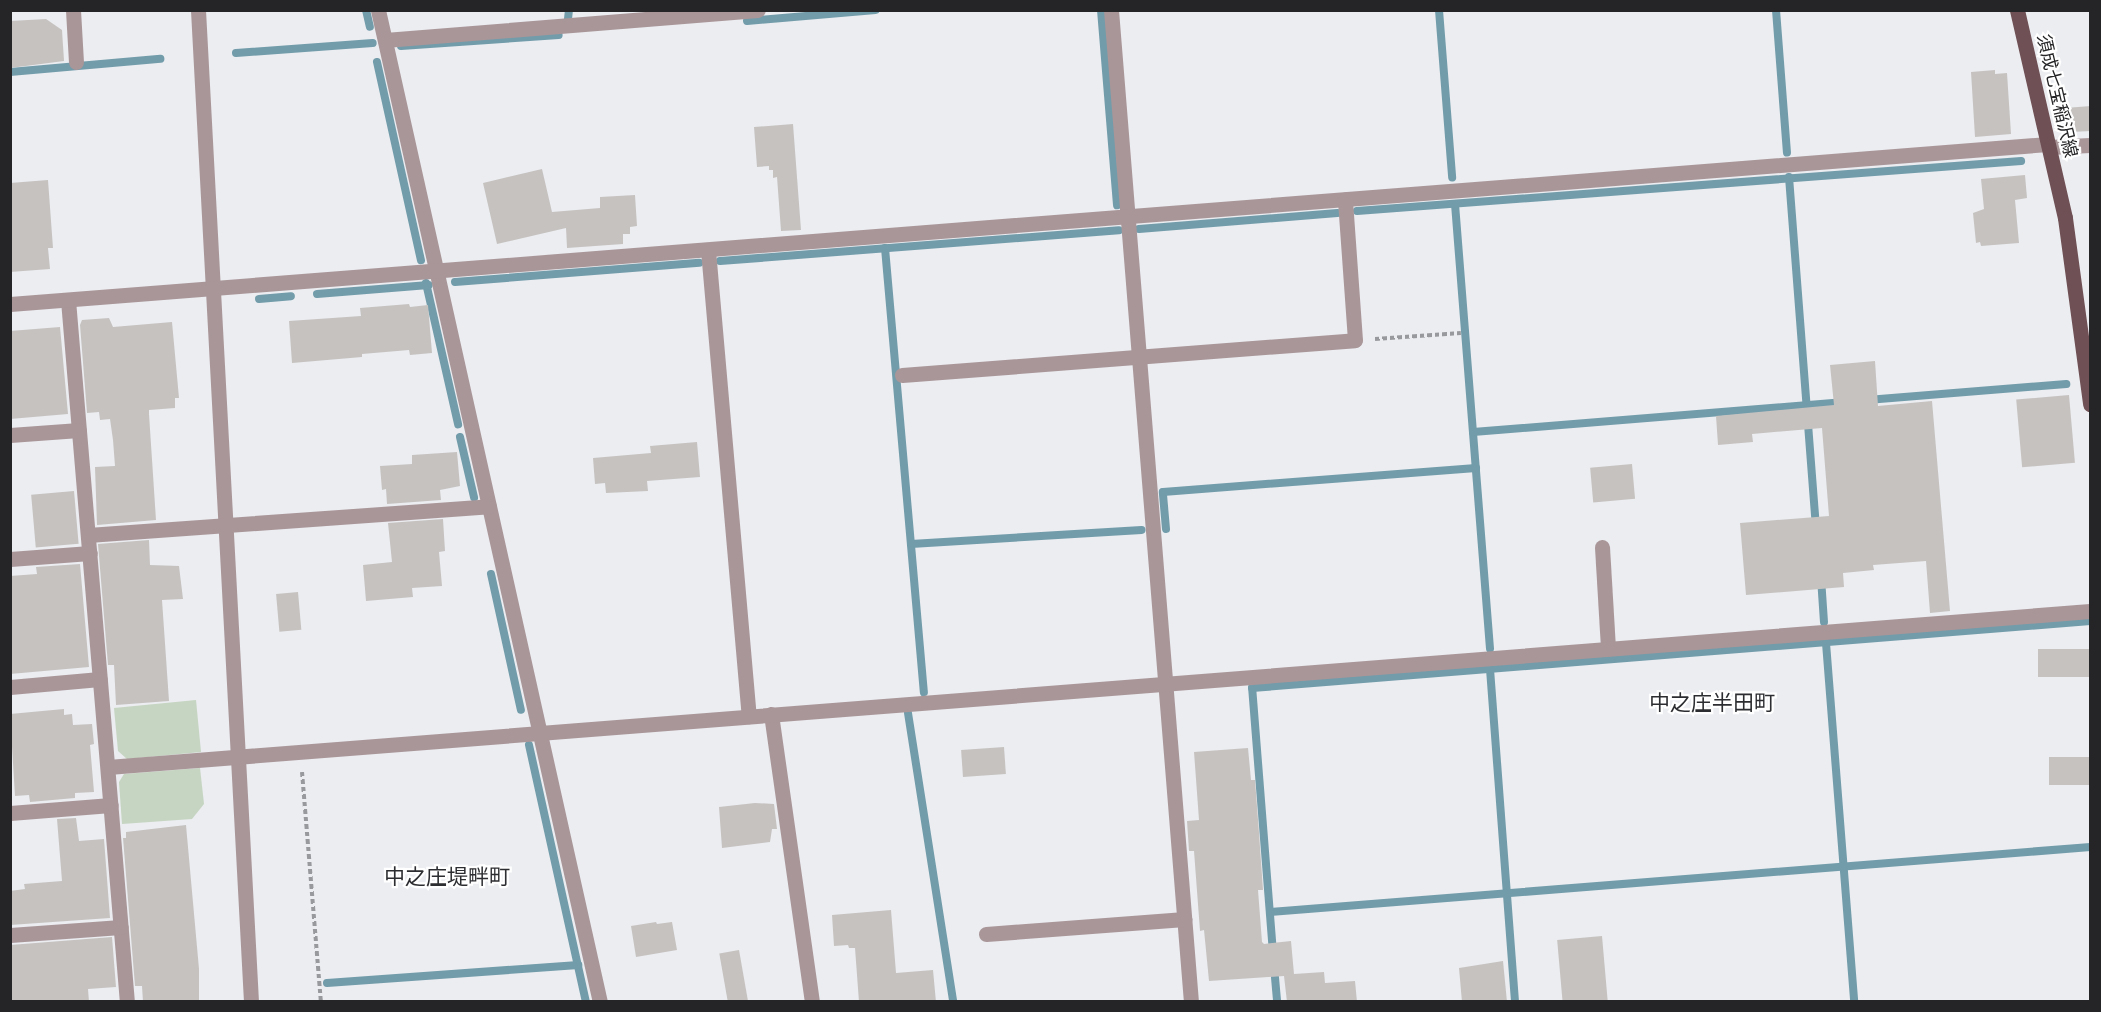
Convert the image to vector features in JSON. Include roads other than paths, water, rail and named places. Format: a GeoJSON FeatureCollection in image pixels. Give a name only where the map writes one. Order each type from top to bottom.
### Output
{"type":"FeatureCollection","features":[{"type":"Feature","properties":{"kind":"main road","name":"須成七宝稲沢線"},"geometry":{"type":"LineString","coordinates":[[2016,10],[2065,218],[2091,404]]}},
{"type":"Feature","properties":{"kind":"street"},"geometry":{"type":"LineString","coordinates":[[73,10],[76,62]]}},
{"type":"Feature","properties":{"kind":"street"},"geometry":{"type":"LineString","coordinates":[[198,10],[236,756],[251,1002]]}},
{"type":"Feature","properties":{"kind":"street"},"geometry":{"type":"LineString","coordinates":[[378,10],[600,1002]]}},
{"type":"Feature","properties":{"kind":"street"},"geometry":{"type":"LineString","coordinates":[[385,40],[758,10]]}},
{"type":"Feature","properties":{"kind":"street"},"geometry":{"type":"LineString","coordinates":[[1111,10],[1191,1002]]}},
{"type":"Feature","properties":{"kind":"street"},"geometry":{"type":"LineString","coordinates":[[10,304],[1345,199],[2049,146],[2091,145]]}},
{"type":"Feature","properties":{"kind":"street"},"geometry":{"type":"LineString","coordinates":[[902,375],[1355,339],[1345,199]]}},
{"type":"Feature","properties":{"kind":"street"},"geometry":{"type":"LineString","coordinates":[[708,250],[749,716]]}},
{"type":"Feature","properties":{"kind":"street"},"geometry":{"type":"LineString","coordinates":[[68,300],[127,1002]]}},
{"type":"Feature","properties":{"kind":"street"},"geometry":{"type":"LineString","coordinates":[[10,435],[79,430]]}},
{"type":"Feature","properties":{"kind":"street"},"geometry":{"type":"LineString","coordinates":[[88,535],[489,506]]}},
{"type":"Feature","properties":{"kind":"street"},"geometry":{"type":"LineString","coordinates":[[1602,547],[1608,649]]}},
{"type":"Feature","properties":{"kind":"street"},"geometry":{"type":"LineString","coordinates":[[10,559],[90,553]]}},
{"type":"Feature","properties":{"kind":"street"},"geometry":{"type":"LineString","coordinates":[[108,767],[2091,611]]}},
{"type":"Feature","properties":{"kind":"street"},"geometry":{"type":"LineString","coordinates":[[10,687],[100,679]]}},
{"type":"Feature","properties":{"kind":"street"},"geometry":{"type":"LineString","coordinates":[[771,714],[812,1002]]}},
{"type":"Feature","properties":{"kind":"street"},"geometry":{"type":"LineString","coordinates":[[10,813],[111,804]]}},
{"type":"Feature","properties":{"kind":"street"},"geometry":{"type":"LineString","coordinates":[[986,934],[1184,919]]}},
{"type":"Feature","properties":{"kind":"street"},"geometry":{"type":"LineString","coordinates":[[10,935],[121,927]]}},
{"type":"Feature","properties":{"kind":"waterway"},"geometry":{"type":"LineString","coordinates":[[366,10],[370,27]]}},
{"type":"Feature","properties":{"kind":"waterway"},"geometry":{"type":"LineString","coordinates":[[568,19],[569,10]]}},
{"type":"Feature","properties":{"kind":"waterway"},"geometry":{"type":"LineString","coordinates":[[747,21],[876,10]]}},
{"type":"Feature","properties":{"kind":"waterway"},"geometry":{"type":"LineString","coordinates":[[1101,10],[1117,205]]}},
{"type":"Feature","properties":{"kind":"waterway"},"geometry":{"type":"LineString","coordinates":[[1439,10],[1452,177]]}},
{"type":"Feature","properties":{"kind":"waterway"},"geometry":{"type":"LineString","coordinates":[[1776,10],[1787,153]]}},
{"type":"Feature","properties":{"kind":"waterway"},"geometry":{"type":"LineString","coordinates":[[401,46],[559,35]]}},
{"type":"Feature","properties":{"kind":"waterway"},"geometry":{"type":"LineString","coordinates":[[236,53],[373,43]]}},
{"type":"Feature","properties":{"kind":"waterway"},"geometry":{"type":"LineString","coordinates":[[10,72],[160,59]]}},
{"type":"Feature","properties":{"kind":"waterway"},"geometry":{"type":"LineString","coordinates":[[377,62],[421,260]]}},
{"type":"Feature","properties":{"kind":"waterway"},"geometry":{"type":"LineString","coordinates":[[1357,211],[2021,161]]}},
{"type":"Feature","properties":{"kind":"waterway"},"geometry":{"type":"LineString","coordinates":[[1789,177],[1816,526]]}},
{"type":"Feature","properties":{"kind":"waterway"},"geometry":{"type":"LineString","coordinates":[[1455,204],[1490,649]]}},
{"type":"Feature","properties":{"kind":"waterway"},"geometry":{"type":"LineString","coordinates":[[1139,229],[1337,213]]}},
{"type":"Feature","properties":{"kind":"waterway"},"geometry":{"type":"LineString","coordinates":[[720,261],[1119,230]]}},
{"type":"Feature","properties":{"kind":"waterway"},"geometry":{"type":"LineString","coordinates":[[885,248],[924,692]]}},
{"type":"Feature","properties":{"kind":"waterway"},"geometry":{"type":"LineString","coordinates":[[455,282],[699,263]]}},
{"type":"Feature","properties":{"kind":"waterway"},"geometry":{"type":"LineString","coordinates":[[426,283],[458,424]]}},
{"type":"Feature","properties":{"kind":"waterway"},"geometry":{"type":"LineString","coordinates":[[317,294],[429,285]]}},
{"type":"Feature","properties":{"kind":"waterway"},"geometry":{"type":"LineString","coordinates":[[259,299],[291,296]]}},
{"type":"Feature","properties":{"kind":"waterway"},"geometry":{"type":"LineString","coordinates":[[1867,400],[2066,384]]}},
{"type":"Feature","properties":{"kind":"waterway"},"geometry":{"type":"LineString","coordinates":[[1473,432],[1845,402]]}},
{"type":"Feature","properties":{"kind":"waterway"},"geometry":{"type":"LineString","coordinates":[[460,437],[474,497]]}},
{"type":"Feature","properties":{"kind":"waterway"},"geometry":{"type":"LineString","coordinates":[[1166,529],[1163,492],[1476,468]]}},
{"type":"Feature","properties":{"kind":"waterway"},"geometry":{"type":"LineString","coordinates":[[911,544],[1142,530]]}},
{"type":"Feature","properties":{"kind":"waterway"},"geometry":{"type":"LineString","coordinates":[[491,574],[521,710]]}},
{"type":"Feature","properties":{"kind":"waterway"},"geometry":{"type":"LineString","coordinates":[[1821,578],[1824,622]]}},
{"type":"Feature","properties":{"kind":"waterway"},"geometry":{"type":"LineString","coordinates":[[1273,953],[1252,688],[2090,621]]}},
{"type":"Feature","properties":{"kind":"waterway"},"geometry":{"type":"LineString","coordinates":[[1826,643],[1854,1002]]}},
{"type":"Feature","properties":{"kind":"waterway"},"geometry":{"type":"LineString","coordinates":[[1490,669],[1515,1002]]}},
{"type":"Feature","properties":{"kind":"waterway"},"geometry":{"type":"LineString","coordinates":[[908,713],[953,1002]]}},
{"type":"Feature","properties":{"kind":"waterway"},"geometry":{"type":"LineString","coordinates":[[529,745],[586,1002]]}},
{"type":"Feature","properties":{"kind":"waterway"},"geometry":{"type":"LineString","coordinates":[[1270,912],[2090,847]]}},
{"type":"Feature","properties":{"kind":"waterway"},"geometry":{"type":"LineString","coordinates":[[327,983],[578,965]]}},
{"type":"Feature","properties":{"kind":"waterway"},"geometry":{"type":"LineString","coordinates":[[1274,966],[1277,1002]]}},
{"type":"Feature","properties":{"kind":"district","name":"中之庄半田町"},"geometry":{"type":"Point","coordinates":[1712,703]}},
{"type":"Feature","properties":{"kind":"district","name":"中之庄堤畔町"},"geometry":{"type":"Point","coordinates":[447,877]}}]}
